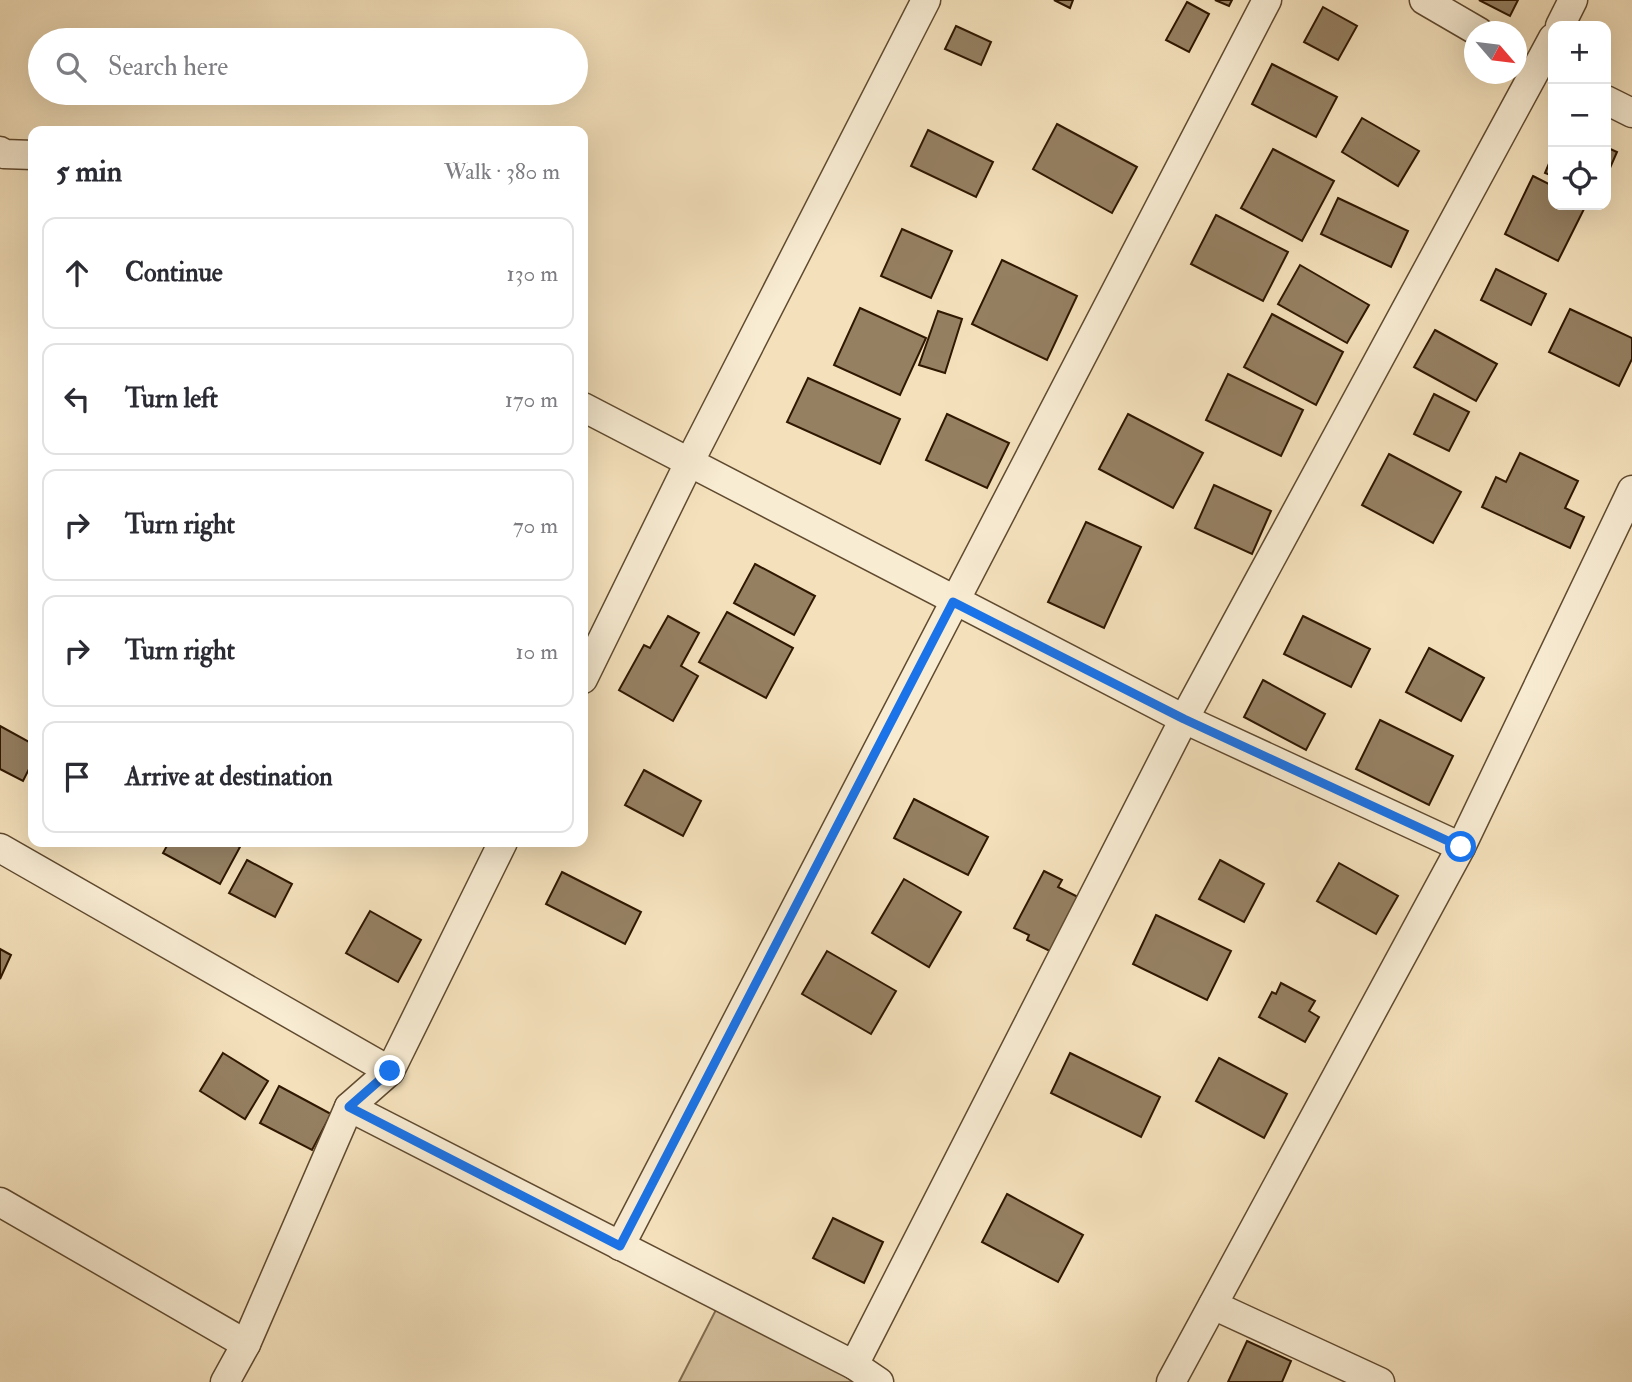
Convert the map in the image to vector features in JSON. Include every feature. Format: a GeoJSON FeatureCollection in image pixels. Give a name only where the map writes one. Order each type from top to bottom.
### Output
{"type":"FeatureCollection","features":[{"type":"Feature","properties":{"kind":"street"},"geometry":{"type":"LineString","coordinates":[[588,669],[690,461],[926,0]]}},
{"type":"Feature","properties":{"kind":"street"},"geometry":{"type":"LineString","coordinates":[[620,1246],[1266,0]]}},
{"type":"Feature","properties":{"kind":"street"},"geometry":{"type":"LineString","coordinates":[[1424,0],[1464,23]]}},
{"type":"Feature","properties":{"kind":"street"},"geometry":{"type":"LineString","coordinates":[[1562,21],[1573,0]]}},
{"type":"Feature","properties":{"kind":"street"},"geometry":{"type":"LineString","coordinates":[[854,1365],[1184,719],[1548,46]]}},
{"type":"Feature","properties":{"kind":"street"},"geometry":{"type":"LineString","coordinates":[[1611,102],[1632,113]]}},
{"type":"Feature","properties":{"kind":"street"},"geometry":{"type":"LineString","coordinates":[[1,156],[28,155]]}},
{"type":"Feature","properties":{"kind":"street"},"geometry":{"type":"LineString","coordinates":[[588,410],[953,602],[1184,719],[1461,847]]}},
{"type":"Feature","properties":{"kind":"street"},"geometry":{"type":"LineString","coordinates":[[1171,1382],[1461,847],[1632,490]]}},
{"type":"Feature","properties":{"kind":"street"},"geometry":{"type":"LineString","coordinates":[[225,1382],[246,1344],[349,1107],[390,1071],[501,847]]}},
{"type":"Feature","properties":{"kind":"street"},"geometry":{"type":"LineString","coordinates":[[0,848],[390,1071]]}},
{"type":"Feature","properties":{"kind":"street"},"geometry":{"type":"LineString","coordinates":[[349,1107],[854,1365],[879,1382]]}},
{"type":"Feature","properties":{"kind":"street"},"geometry":{"type":"LineString","coordinates":[[0,1202],[246,1344]]}},
{"type":"Feature","properties":{"kind":"street"},"geometry":{"type":"LineString","coordinates":[[1213,1305],[1380,1382]]}},
{"type":"Feature","properties":{"kind":"shaded area"},"geometry":{"type":"Polygon","coordinates":[[[722,1298],[879,1382],[679,1382],[722,1298]]]}},
{"type":"Feature","properties":{"kind":"building"},"geometry":{"type":"Polygon","coordinates":[[[1054,0],[1073,0],[1070,8],[1054,0]]]}},
{"type":"Feature","properties":{"kind":"building"},"geometry":{"type":"Polygon","coordinates":[[[1215,0],[1232,0],[1229,6],[1215,0]]]}},
{"type":"Feature","properties":{"kind":"building"},"geometry":{"type":"Polygon","coordinates":[[[1479,0],[1518,0],[1510,16],[1479,0]]]}},
{"type":"Feature","properties":{"kind":"building"},"geometry":{"type":"Polygon","coordinates":[[[1187,2],[1209,14],[1189,52],[1166,40],[1187,2]]]}},
{"type":"Feature","properties":{"kind":"building"},"geometry":{"type":"Polygon","coordinates":[[[1323,7],[1357,26],[1338,60],[1304,42],[1323,7]]]}},
{"type":"Feature","properties":{"kind":"building"},"geometry":{"type":"Polygon","coordinates":[[[956,26],[991,42],[981,65],[945,49],[956,26]]]}},
{"type":"Feature","properties":{"kind":"building"},"geometry":{"type":"Polygon","coordinates":[[[1272,64],[1337,97],[1316,137],[1252,104],[1272,64]]]}},
{"type":"Feature","properties":{"kind":"building"},"geometry":{"type":"Polygon","coordinates":[[[1362,118],[1419,151],[1398,186],[1342,152],[1362,118]]]}},
{"type":"Feature","properties":{"kind":"building"},"geometry":{"type":"Polygon","coordinates":[[[1057,124],[1137,167],[1112,213],[1033,169],[1057,124]]]}},
{"type":"Feature","properties":{"kind":"building"},"geometry":{"type":"Polygon","coordinates":[[[928,130],[993,162],[976,197],[911,166],[928,130]]]}},
{"type":"Feature","properties":{"kind":"building"},"geometry":{"type":"Polygon","coordinates":[[[1273,149],[1334,181],[1302,241],[1241,208],[1273,149]]]}},
{"type":"Feature","properties":{"kind":"building"},"geometry":{"type":"Polygon","coordinates":[[[1611,149],[1617,152],[1611,166],[1611,149]]]}},
{"type":"Feature","properties":{"kind":"building"},"geometry":{"type":"Polygon","coordinates":[[[1533,176],[1548,184],[1548,210],[1584,210],[1558,261],[1505,234],[1533,176]]]}},
{"type":"Feature","properties":{"kind":"building"},"geometry":{"type":"Polygon","coordinates":[[[1338,198],[1408,231],[1391,267],[1321,234],[1338,198]]]}},
{"type":"Feature","properties":{"kind":"building"},"geometry":{"type":"Polygon","coordinates":[[[1216,215],[1288,252],[1263,301],[1191,264],[1216,215]]]}},
{"type":"Feature","properties":{"kind":"building"},"geometry":{"type":"Polygon","coordinates":[[[902,229],[952,251],[931,298],[881,276],[902,229]]]}},
{"type":"Feature","properties":{"kind":"building"},"geometry":{"type":"Polygon","coordinates":[[[1002,260],[1077,296],[1047,360],[972,324],[1002,260]]]}},
{"type":"Feature","properties":{"kind":"building"},"geometry":{"type":"Polygon","coordinates":[[[1300,265],[1369,305],[1347,343],[1278,304],[1300,265]]]}},
{"type":"Feature","properties":{"kind":"building"},"geometry":{"type":"Polygon","coordinates":[[[1496,269],[1546,294],[1531,325],[1481,300],[1496,269]]]}},
{"type":"Feature","properties":{"kind":"building"},"geometry":{"type":"Polygon","coordinates":[[[860,308],[926,338],[900,395],[834,365],[860,308]]]}},
{"type":"Feature","properties":{"kind":"building"},"geometry":{"type":"Polygon","coordinates":[[[1570,309],[1632,338],[1632,359],[1619,386],[1549,352],[1570,309]]]}},
{"type":"Feature","properties":{"kind":"building"},"geometry":{"type":"Polygon","coordinates":[[[938,311],[962,319],[945,373],[919,365],[938,311]]]}},
{"type":"Feature","properties":{"kind":"building"},"geometry":{"type":"Polygon","coordinates":[[[1272,314],[1343,352],[1316,405],[1244,367],[1272,314]]]}},
{"type":"Feature","properties":{"kind":"building"},"geometry":{"type":"Polygon","coordinates":[[[1435,330],[1497,364],[1476,401],[1414,367],[1435,330]]]}},
{"type":"Feature","properties":{"kind":"building"},"geometry":{"type":"Polygon","coordinates":[[[1228,374],[1303,410],[1281,456],[1206,420],[1228,374]]]}},
{"type":"Feature","properties":{"kind":"building"},"geometry":{"type":"Polygon","coordinates":[[[808,378],[900,419],[880,464],[787,422],[808,378]]]}},
{"type":"Feature","properties":{"kind":"building"},"geometry":{"type":"Polygon","coordinates":[[[1434,394],[1469,412],[1449,451],[1414,434],[1434,394]]]}},
{"type":"Feature","properties":{"kind":"building"},"geometry":{"type":"Polygon","coordinates":[[[947,414],[1009,443],[987,488],[926,460],[947,414]]]}},
{"type":"Feature","properties":{"kind":"building"},"geometry":{"type":"Polygon","coordinates":[[[1128,414],[1203,453],[1173,508],[1099,469],[1128,414]]]}},
{"type":"Feature","properties":{"kind":"building"},"geometry":{"type":"Polygon","coordinates":[[[1520,453],[1578,481],[1565,508],[1584,517],[1570,548],[1482,507],[1496,477],[1506,482],[1520,453]]]}},
{"type":"Feature","properties":{"kind":"building"},"geometry":{"type":"Polygon","coordinates":[[[1389,454],[1461,492],[1433,543],[1362,505],[1389,454]]]}},
{"type":"Feature","properties":{"kind":"building"},"geometry":{"type":"Polygon","coordinates":[[[1214,485],[1271,511],[1252,554],[1195,528],[1214,485]]]}},
{"type":"Feature","properties":{"kind":"building"},"geometry":{"type":"Polygon","coordinates":[[[1086,522],[1141,547],[1104,628],[1048,602],[1086,522]]]}},
{"type":"Feature","properties":{"kind":"building"},"geometry":{"type":"Polygon","coordinates":[[[755,564],[815,596],[794,635],[734,603],[755,564]]]}},
{"type":"Feature","properties":{"kind":"building"},"geometry":{"type":"Polygon","coordinates":[[[727,612],[793,648],[766,698],[699,662],[727,612]]]}},
{"type":"Feature","properties":{"kind":"building"},"geometry":{"type":"Polygon","coordinates":[[[668,616],[699,633],[681,666],[698,676],[673,721],[619,690],[644,645],[650,648],[668,616]]]}},
{"type":"Feature","properties":{"kind":"building"},"geometry":{"type":"Polygon","coordinates":[[[1303,616],[1370,649],[1351,687],[1284,654],[1303,616]]]}},
{"type":"Feature","properties":{"kind":"building"},"geometry":{"type":"Polygon","coordinates":[[[1429,648],[1484,678],[1461,721],[1406,692],[1429,648]]]}},
{"type":"Feature","properties":{"kind":"building"},"geometry":{"type":"Polygon","coordinates":[[[1263,680],[1325,714],[1306,750],[1244,717],[1263,680]]]}},
{"type":"Feature","properties":{"kind":"building"},"geometry":{"type":"Polygon","coordinates":[[[1380,720],[1453,756],[1429,805],[1356,769],[1380,720]]]}},
{"type":"Feature","properties":{"kind":"building"},"geometry":{"type":"Polygon","coordinates":[[[0,726],[28,741],[28,771],[23,781],[0,769],[0,726]]]}},
{"type":"Feature","properties":{"kind":"building"},"geometry":{"type":"Polygon","coordinates":[[[644,770],[701,801],[683,836],[625,805],[644,770]]]}},
{"type":"Feature","properties":{"kind":"building"},"geometry":{"type":"Polygon","coordinates":[[[914,799],[988,837],[968,875],[894,838],[914,799]]]}},
{"type":"Feature","properties":{"kind":"building"},"geometry":{"type":"Polygon","coordinates":[[[166,847],[240,847],[220,884],[163,853],[166,847]]]}},
{"type":"Feature","properties":{"kind":"building"},"geometry":{"type":"Polygon","coordinates":[[[247,860],[292,884],[275,917],[229,893],[247,860]]]}},
{"type":"Feature","properties":{"kind":"building"},"geometry":{"type":"Polygon","coordinates":[[[1220,860],[1264,884],[1244,922],[1199,899],[1220,860]]]}},
{"type":"Feature","properties":{"kind":"building"},"geometry":{"type":"Polygon","coordinates":[[[1339,863],[1398,896],[1376,934],[1317,901],[1339,863]]]}},
{"type":"Feature","properties":{"kind":"building"},"geometry":{"type":"Polygon","coordinates":[[[1044,871],[1062,880],[1058,887],[1084,900],[1056,954],[1027,940],[1029,935],[1014,928],[1044,871]]]}},
{"type":"Feature","properties":{"kind":"building"},"geometry":{"type":"Polygon","coordinates":[[[562,872],[641,912],[625,944],[546,904],[562,872]]]}},
{"type":"Feature","properties":{"kind":"building"},"geometry":{"type":"Polygon","coordinates":[[[904,879],[961,912],[929,967],[872,933],[904,879]]]}},
{"type":"Feature","properties":{"kind":"building"},"geometry":{"type":"Polygon","coordinates":[[[370,911],[421,940],[398,982],[346,953],[370,911]]]}},
{"type":"Feature","properties":{"kind":"building"},"geometry":{"type":"Polygon","coordinates":[[[1156,915],[1231,951],[1207,1000],[1133,964],[1156,915]]]}},
{"type":"Feature","properties":{"kind":"building"},"geometry":{"type":"Polygon","coordinates":[[[0,949],[11,955],[0,979],[0,949]]]}},
{"type":"Feature","properties":{"kind":"building"},"geometry":{"type":"Polygon","coordinates":[[[827,951],[896,991],[871,1034],[802,994],[827,951]]]}},
{"type":"Feature","properties":{"kind":"building"},"geometry":{"type":"Polygon","coordinates":[[[1281,983],[1315,1001],[1309,1011],[1319,1017],[1305,1042],[1259,1017],[1272,992],[1276,994],[1281,983]]]}},
{"type":"Feature","properties":{"kind":"building"},"geometry":{"type":"Polygon","coordinates":[[[223,1053],[268,1081],[245,1119],[200,1091],[223,1053]]]}},
{"type":"Feature","properties":{"kind":"building"},"geometry":{"type":"Polygon","coordinates":[[[1070,1053],[1160,1097],[1141,1137],[1051,1093],[1070,1053]]]}},
{"type":"Feature","properties":{"kind":"building"},"geometry":{"type":"Polygon","coordinates":[[[1219,1058],[1287,1094],[1264,1138],[1196,1101],[1219,1058]]]}},
{"type":"Feature","properties":{"kind":"building"},"geometry":{"type":"Polygon","coordinates":[[[279,1086],[331,1114],[312,1150],[260,1123],[279,1086]]]}},
{"type":"Feature","properties":{"kind":"building"},"geometry":{"type":"Polygon","coordinates":[[[1007,1194],[1083,1235],[1058,1282],[982,1242],[1007,1194]]]}},
{"type":"Feature","properties":{"kind":"building"},"geometry":{"type":"Polygon","coordinates":[[[833,1218],[883,1242],[864,1283],[813,1258],[833,1218]]]}},
{"type":"Feature","properties":{"kind":"building"},"geometry":{"type":"Polygon","coordinates":[[[1247,1341],[1291,1361],[1282,1382],[1228,1382],[1247,1341]]]}},
{"type":"Feature","properties":{"kind":"route"},"geometry":{"type":"LineString","coordinates":[[390,1071],[349,1107],[620,1246],[953,602],[1184,719],[1461,847]]}}]}
